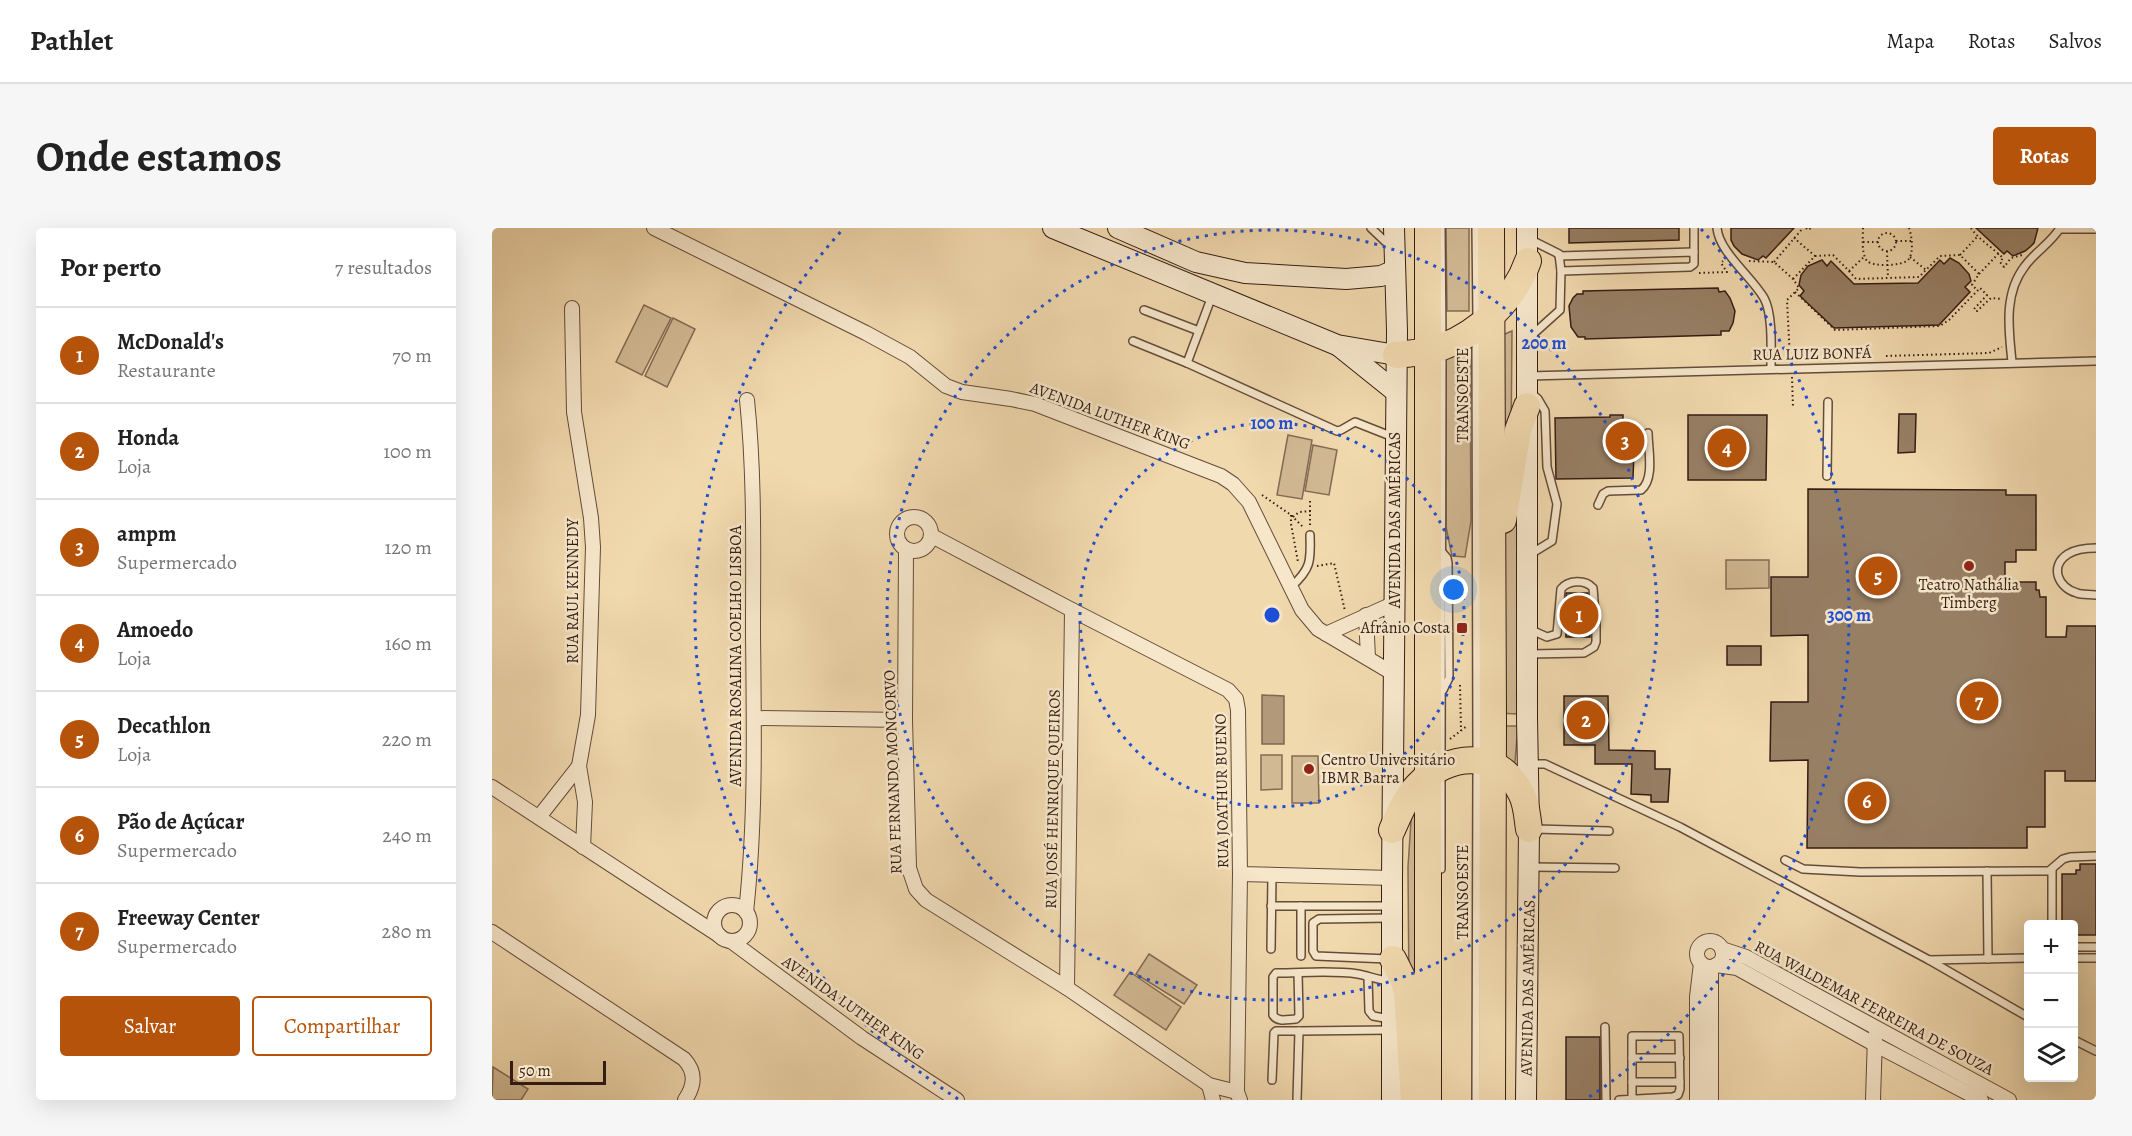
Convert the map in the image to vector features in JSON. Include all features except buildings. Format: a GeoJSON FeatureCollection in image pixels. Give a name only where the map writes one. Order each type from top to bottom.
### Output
{"type":"FeatureCollection","features":[{"type":"Feature","properties":{"kind":"highway","name":"AVENIDA DAS AMÉRICAS"},"geometry":{"type":"LineString","coordinates":[[1428,228],[1435,349],[1435,771],[1428,1100]]}},
{"type":"Feature","properties":{"kind":"highway"},"geometry":{"type":"LineString","coordinates":[[1491,228],[1484,321],[1491,600],[1485,762],[1492,1100]]}},
{"type":"Feature","properties":{"kind":"highway"},"geometry":{"type":"LineString","coordinates":[[1396,355],[1435,349],[1484,321],[1516,287],[1528,243]]}},
{"type":"Feature","properties":{"kind":"highway"},"geometry":{"type":"LineString","coordinates":[[1491,600],[1499,581],[1502,565],[1502,523],[1518,430],[1528,391]]}},
{"type":"Feature","properties":{"kind":"highway"},"geometry":{"type":"LineString","coordinates":[[1392,830],[1402,806],[1417,786],[1435,771],[1454,762],[1485,762],[1510,777],[1525,804],[1529,829]]}},
{"type":"Feature","properties":{"kind":"highway"},"geometry":{"type":"LineString","coordinates":[[1393,970],[1404,981],[1407,993],[1414,1100]]}},
{"type":"Feature","properties":{"kind":"main road"},"geometry":{"type":"LineString","coordinates":[[1053,228],[1337,345],[1396,355]]}},
{"type":"Feature","properties":{"kind":"main road"},"geometry":{"type":"LineString","coordinates":[[1118,228],[1196,262],[1245,273],[1346,279],[1381,276],[1395,270]]}},
{"type":"Feature","properties":{"kind":"main road","name":"AVENIDA DAS AMÉRICAS"},"geometry":{"type":"LineString","coordinates":[[1392,1100],[1396,438],[1394,228]]}},
{"type":"Feature","properties":{"kind":"main road","name":"AVENIDA DAS AMÉRICAS"},"geometry":{"type":"LineString","coordinates":[[1526,1100],[1529,867],[1527,765],[1528,243]]}},
{"type":"Feature","properties":{"kind":"main road"},"geometry":{"type":"LineString","coordinates":[[1337,345],[1396,392]]}},
{"type":"Feature","properties":{"kind":"street","name":"AVENIDA LUTHER KING"},"geometry":{"type":"LineString","coordinates":[[654,228],[866,333],[910,357],[946,386],[962,392],[1011,399],[1043,407],[1221,476],[1242,493],[1249,502],[1302,610],[1310,621],[1326,634],[1394,674]]}},
{"type":"Feature","properties":{"kind":"street","name":"RUA RAUL KENNEDY"},"geometry":{"type":"LineString","coordinates":[[572,308],[574,412],[591,518],[593,547],[588,715],[579,766],[585,802],[583,847]]}},
{"type":"Feature","properties":{"kind":"street","name":"AVENIDA ROSALINA COELHO LISBOA"},"geometry":{"type":"LineString","coordinates":[[746,912],[752,853],[754,718],[753,474],[747,400]]}},
{"type":"Feature","properties":{"kind":"street","name":"RUA JOATHUR BUENO"},"geometry":{"type":"LineString","coordinates":[[902,521],[912,516],[922,518],[929,525],[932,536],[1233,694],[1238,702],[1239,1096]]}},
{"type":"Feature","properties":{"kind":"street","name":"RUA FERNANDO MONCORVO"},"geometry":{"type":"LineString","coordinates":[[902,521],[897,537],[906,549],[905,720],[909,868],[916,889],[926,900],[1067,988],[1209,1085],[1239,1096]]}},
{"type":"Feature","properties":{"kind":"street"},"geometry":{"type":"LineString","coordinates":[[906,549],[912,551],[923,549],[932,536]]}},
{"type":"Feature","properties":{"kind":"street"},"geometry":{"type":"LineString","coordinates":[[1326,634],[1395,603]]}},
{"type":"Feature","properties":{"kind":"street","name":"RUA JOSÉ HENRIQUE QUEIROS"},"geometry":{"type":"LineString","coordinates":[[1067,988],[1072,610]]}},
{"type":"Feature","properties":{"kind":"street"},"geometry":{"type":"LineString","coordinates":[[1366,615],[1368,658]]}},
{"type":"Feature","properties":{"kind":"street"},"geometry":{"type":"LineString","coordinates":[[754,718],[905,720]]}},
{"type":"Feature","properties":{"kind":"street","name":"RUA RAUL KENNEDY"},"geometry":{"type":"LineString","coordinates":[[539,817],[579,766]]}},
{"type":"Feature","properties":{"kind":"street","name":"AVENIDA LUTHER KING"},"geometry":{"type":"LineString","coordinates":[[492,787],[725,939],[861,1038],[957,1100]]}},
{"type":"Feature","properties":{"kind":"street"},"geometry":{"type":"LineString","coordinates":[[1240,874],[1392,879]]}},
{"type":"Feature","properties":{"kind":"street"},"geometry":{"type":"LineString","coordinates":[[731,906],[742,909],[746,912],[750,923],[746,934],[736,941],[725,939],[715,926],[717,915],[721,910],[731,906]]}},
{"type":"Feature","properties":{"kind":"street"},"geometry":{"type":"LineString","coordinates":[[492,932],[684,1059],[691,1067],[693,1076],[693,1085],[685,1100]]}},
{"type":"Feature","properties":{"kind":"street","name":"RUA WALDEMAR FERREIRA DE SOUZA"},"geometry":{"type":"LineString","coordinates":[[1981,1100],[1963,1083],[1877,1029],[1746,957],[1722,949],[1715,941],[1701,945],[1697,954],[1709,965],[1737,969],[1874,1044],[1963,1083],[2009,1100]]}},
{"type":"Feature","properties":{"kind":"street","name":"RUA WALDEMAR FERREIRA DE SOUZA"},"geometry":{"type":"LineString","coordinates":[[1711,1100],[1704,1068],[1697,997],[1709,965],[1722,958],[1722,949]]}},
{"type":"Feature","properties":{"kind":"street"},"geometry":{"type":"LineString","coordinates":[[1873,1100],[1874,1044],[1877,1029]]}},
{"type":"Feature","properties":{"kind":"street","name":"RUA WALDEMAR FERREIRA DE SOUZA"},"geometry":{"type":"LineString","coordinates":[[1697,1100],[1704,1068]]}},
{"type":"Feature","properties":{"kind":"street"},"geometry":{"type":"LineString","coordinates":[[1209,1085],[1213,1100]]}},
{"type":"Feature","properties":{"kind":"lane"},"geometry":{"type":"LineString","coordinates":[[1371,228],[1394,249]]}},
{"type":"Feature","properties":{"kind":"lane","name":"TRANSOESTE"},"geometry":{"type":"LineString","coordinates":[[1441,874],[1435,771],[1442,692],[1449,680],[1448,560],[1442,552],[1435,349],[1442,228]]}},
{"type":"Feature","properties":{"kind":"lane","name":"TRANSOESTE"},"geometry":{"type":"LineString","coordinates":[[1476,228],[1484,321],[1476,562],[1473,571],[1473,672],[1477,684],[1485,762],[1476,1100]]}},
{"type":"Feature","properties":{"kind":"lane"},"geometry":{"type":"LineString","coordinates":[[1561,271],[1687,267],[1694,264],[1694,228]]}},
{"type":"Feature","properties":{"kind":"lane"},"geometry":{"type":"LineString","coordinates":[[1717,228],[1721,242],[1765,300],[1771,342],[1771,369]]}},
{"type":"Feature","properties":{"kind":"lane"},"geometry":{"type":"LineString","coordinates":[[2012,363],[2008,311],[2024,266],[2060,228],[2096,229]]}},
{"type":"Feature","properties":{"kind":"lane"},"geometry":{"type":"LineString","coordinates":[[1528,243],[1557,252],[1561,271],[1560,310],[1528,339]]}},
{"type":"Feature","properties":{"kind":"lane"},"geometry":{"type":"LineString","coordinates":[[1559,256],[1694,252]]}},
{"type":"Feature","properties":{"kind":"lane"},"geometry":{"type":"LineString","coordinates":[[1187,363],[1213,294]]}},
{"type":"Feature","properties":{"kind":"lane"},"geometry":{"type":"LineString","coordinates":[[1144,310],[1199,331]]}},
{"type":"Feature","properties":{"kind":"lane"},"geometry":{"type":"LineString","coordinates":[[1133,341],[1337,431],[1355,422],[1396,438]]}},
{"type":"Feature","properties":{"kind":"lane","name":"RUA LUIZ BONFÁ"},"geometry":{"type":"LineString","coordinates":[[1528,391],[1771,369],[2096,361]]}},
{"type":"Feature","properties":{"kind":"lane"},"geometry":{"type":"LineString","coordinates":[[1527,556],[1552,542],[1557,504],[1547,467],[1545,411],[1538,399],[1528,391]]}},
{"type":"Feature","properties":{"kind":"lane"},"geometry":{"type":"LineString","coordinates":[[1827,476],[1828,402]]}},
{"type":"Feature","properties":{"kind":"lane"},"geometry":{"type":"LineString","coordinates":[[1598,505],[1603,494],[1608,491],[1641,490],[1645,487],[1649,472],[1648,433]]}},
{"type":"Feature","properties":{"kind":"lane"},"geometry":{"type":"LineString","coordinates":[[1291,587],[1310,565],[1310,535]]}},
{"type":"Feature","properties":{"kind":"lane"},"geometry":{"type":"LineString","coordinates":[[2096,548],[2067,554],[2058,564],[2057,574],[2061,585],[2077,593],[2096,595]]}},
{"type":"Feature","properties":{"kind":"lane"},"geometry":{"type":"LineString","coordinates":[[1527,628],[1547,637],[1557,634],[1561,589],[1565,584],[1586,582],[1593,588],[1596,626],[1594,647],[1584,653],[1527,654]]}},
{"type":"Feature","properties":{"kind":"lane"},"geometry":{"type":"LineString","coordinates":[[1527,765],[1545,764],[1680,827],[1929,960],[2024,1014]]}},
{"type":"Feature","properties":{"kind":"lane"},"geometry":{"type":"LineString","coordinates":[[1529,829],[1609,831]]}},
{"type":"Feature","properties":{"kind":"lane"},"geometry":{"type":"LineString","coordinates":[[1785,860],[1803,869],[1890,873],[2052,870],[2063,859],[2096,856]]}},
{"type":"Feature","properties":{"kind":"lane"},"geometry":{"type":"LineString","coordinates":[[1529,867],[1615,868]]}},
{"type":"Feature","properties":{"kind":"lane"},"geometry":{"type":"LineString","coordinates":[[2052,870],[2052,920]]}},
{"type":"Feature","properties":{"kind":"lane"},"geometry":{"type":"LineString","coordinates":[[1987,871],[1988,959]]}},
{"type":"Feature","properties":{"kind":"lane"},"geometry":{"type":"LineString","coordinates":[[1271,950],[1272,875]]}},
{"type":"Feature","properties":{"kind":"lane"},"geometry":{"type":"LineString","coordinates":[[1271,906],[1392,912]]}},
{"type":"Feature","properties":{"kind":"lane"},"geometry":{"type":"LineString","coordinates":[[1301,906],[1301,956]]}},
{"type":"Feature","properties":{"kind":"lane"},"geometry":{"type":"LineString","coordinates":[[1392,912],[1319,919],[1313,923],[1313,951],[1316,956],[1393,970]]}},
{"type":"Feature","properties":{"kind":"lane"},"geometry":{"type":"LineString","coordinates":[[2078,946],[2096,947]]}},
{"type":"Feature","properties":{"kind":"lane"},"geometry":{"type":"LineString","coordinates":[[1929,960],[2024,958]]}},
{"type":"Feature","properties":{"kind":"lane"},"geometry":{"type":"LineString","coordinates":[[2078,958],[2096,958]]}},
{"type":"Feature","properties":{"kind":"lane"},"geometry":{"type":"LineString","coordinates":[[1298,973],[1299,1016],[1296,1019],[1275,1018],[1273,1015],[1274,974],[1298,973],[1359,974],[1368,978],[1393,970]]}},
{"type":"Feature","properties":{"kind":"lane"},"geometry":{"type":"LineString","coordinates":[[1368,978],[1368,1006],[1371,1014],[1393,1025]]}},
{"type":"Feature","properties":{"kind":"lane"},"geometry":{"type":"LineString","coordinates":[[1272,1080],[1272,1035],[1276,1031],[1393,1025]]}},
{"type":"Feature","properties":{"kind":"lane"},"geometry":{"type":"LineString","coordinates":[[1605,1027],[1606,1100]]}},
{"type":"Feature","properties":{"kind":"lane"},"geometry":{"type":"LineString","coordinates":[[1297,1100],[1299,1031]]}},
{"type":"Feature","properties":{"kind":"lane"},"geometry":{"type":"LineString","coordinates":[[1619,1100],[1678,1095],[1680,1039],[1676,1035],[1633,1035],[1632,1098]]}},
{"type":"Feature","properties":{"kind":"lane"},"geometry":{"type":"LineString","coordinates":[[2078,1042],[2096,1051]]}},
{"type":"Feature","properties":{"kind":"lane"},"geometry":{"type":"LineString","coordinates":[[1632,1058],[1680,1058]]}},
{"type":"Feature","properties":{"kind":"lane"},"geometry":{"type":"LineString","coordinates":[[1632,1082],[1680,1083]]}},
{"type":"Feature","properties":{"kind":"path"},"geometry":{"type":"LineString","coordinates":[[1774,262],[1794,238],[1805,228],[1808,230],[1811,228]]}},
{"type":"Feature","properties":{"kind":"path"},"geometry":{"type":"LineString","coordinates":[[1863,228],[1865,256],[1873,265],[1899,265],[1908,260],[1912,253],[1909,228]]}},
{"type":"Feature","properties":{"kind":"path"},"geometry":{"type":"LineString","coordinates":[[1888,228],[1888,233]]}},
{"type":"Feature","properties":{"kind":"path"},"geometry":{"type":"LineString","coordinates":[[1971,228],[1977,237],[2003,258],[2000,262],[2004,267],[2011,258],[2028,253]]}},
{"type":"Feature","properties":{"kind":"path"},"geometry":{"type":"LineString","coordinates":[[1884,233],[1892,233],[1896,241],[1896,245],[1891,250],[1883,250],[1879,238],[1884,233]]}},
{"type":"Feature","properties":{"kind":"path"},"geometry":{"type":"LineString","coordinates":[[1793,279],[1815,256],[1833,255],[1856,279],[1919,277],[1940,256],[1960,255],[1977,237]]}},
{"type":"Feature","properties":{"kind":"path"},"geometry":{"type":"LineString","coordinates":[[1794,238],[1815,256]]}},
{"type":"Feature","properties":{"kind":"path"},"geometry":{"type":"LineString","coordinates":[[1896,241],[1911,241]]}},
{"type":"Feature","properties":{"kind":"path"},"geometry":{"type":"LineString","coordinates":[[1863,242],[1879,242]]}},
{"type":"Feature","properties":{"kind":"path"},"geometry":{"type":"LineString","coordinates":[[1887,250],[1888,278]]}},
{"type":"Feature","properties":{"kind":"path"},"geometry":{"type":"LineString","coordinates":[[1977,290],[1972,285],[1979,274],[1999,254]]}},
{"type":"Feature","properties":{"kind":"path"},"geometry":{"type":"LineString","coordinates":[[1960,255],[1979,274]]}},
{"type":"Feature","properties":{"kind":"path"},"geometry":{"type":"LineString","coordinates":[[1849,271],[1865,256]]}},
{"type":"Feature","properties":{"kind":"path"},"geometry":{"type":"LineString","coordinates":[[1910,256],[1926,270]]}},
{"type":"Feature","properties":{"kind":"path"},"geometry":{"type":"LineString","coordinates":[[1704,273],[1724,272]]}},
{"type":"Feature","properties":{"kind":"path"},"geometry":{"type":"LineString","coordinates":[[1795,292],[1834,330],[1940,326],[1949,320],[1980,288],[1987,295],[1974,309],[1977,311],[1991,298],[2011,299]]}},
{"type":"Feature","properties":{"kind":"path"},"geometry":{"type":"LineString","coordinates":[[1881,356],[1989,353],[1999,347],[2011,346]]}},
{"type":"Feature","properties":{"kind":"path"},"geometry":{"type":"LineString","coordinates":[[1792,377],[1793,408]]}},
{"type":"Feature","properties":{"kind":"path"},"geometry":{"type":"LineString","coordinates":[[1242,493],[1252,490],[1293,517],[1310,535]]}},
{"type":"Feature","properties":{"kind":"path"},"geometry":{"type":"LineString","coordinates":[[1310,501],[1310,535]]}},
{"type":"Feature","properties":{"kind":"path"},"geometry":{"type":"LineString","coordinates":[[1293,517],[1299,512],[1311,511]]}},
{"type":"Feature","properties":{"kind":"path"},"geometry":{"type":"LineString","coordinates":[[1334,563],[1341,600],[1349,623]]}},
{"type":"Feature","properties":{"kind":"path"},"geometry":{"type":"LineString","coordinates":[[1460,685],[1461,731]]}},
{"type":"Feature","properties":{"kind":"path"},"geometry":{"type":"LineString","coordinates":[[1447,742],[1472,723]]}},
{"type":"Feature","properties":{"kind":"shaded area"},"geometry":{"type":"Polygon","coordinates":[[[1446,228],[1469,228],[1469,311],[1447,311],[1446,228]]]}},
{"type":"Feature","properties":{"kind":"shaded area"},"geometry":{"type":"Polygon","coordinates":[[[644,305],[671,318],[642,375],[616,362],[644,305]]]}},
{"type":"Feature","properties":{"kind":"shaded area"},"geometry":{"type":"Polygon","coordinates":[[[673,318],[695,329],[667,387],[645,376],[673,318]]]}},
{"type":"Feature","properties":{"kind":"shaded area"},"geometry":{"type":"Polygon","coordinates":[[[1512,331],[1511,443],[1503,493],[1498,337],[1512,331]]]}},
{"type":"Feature","properties":{"kind":"shaded area"},"geometry":{"type":"Polygon","coordinates":[[[1462,344],[1470,360],[1471,521],[1465,557],[1452,556],[1446,527],[1446,355],[1462,344]]]}},
{"type":"Feature","properties":{"kind":"shaded area"},"geometry":{"type":"Polygon","coordinates":[[[1288,435],[1312,440],[1302,499],[1277,495],[1288,435]]]}},
{"type":"Feature","properties":{"kind":"shaded area"},"geometry":{"type":"Polygon","coordinates":[[[1313,445],[1337,450],[1329,495],[1305,491],[1313,445]]]}},
{"type":"Feature","properties":{"kind":"shaded area"},"geometry":{"type":"Polygon","coordinates":[[[1519,471],[1517,714],[1498,713],[1506,517],[1519,471]]]}},
{"type":"Feature","properties":{"kind":"shaded area"},"geometry":{"type":"Polygon","coordinates":[[[1726,560],[1769,560],[1769,588],[1726,589],[1726,560]]]}},
{"type":"Feature","properties":{"kind":"shaded area"},"geometry":{"type":"Polygon","coordinates":[[[1262,695],[1284,696],[1284,744],[1262,744],[1262,695]]]}},
{"type":"Feature","properties":{"kind":"shaded area"},"geometry":{"type":"Polygon","coordinates":[[[1497,726],[1518,726],[1514,773],[1497,763],[1497,726]]]}},
{"type":"Feature","properties":{"kind":"shaded area"},"geometry":{"type":"Polygon","coordinates":[[[1261,755],[1282,755],[1282,789],[1261,790],[1261,755]]]}},
{"type":"Feature","properties":{"kind":"shaded area"},"geometry":{"type":"Polygon","coordinates":[[[1292,756],[1318,756],[1319,803],[1292,803],[1292,756]]]}},
{"type":"Feature","properties":{"kind":"shaded area"},"geometry":{"type":"Polygon","coordinates":[[[1412,805],[1418,808],[1418,1094],[1409,993],[1408,867],[1412,805]]]}},
{"type":"Feature","properties":{"kind":"shaded area"},"geometry":{"type":"Polygon","coordinates":[[[1149,954],[1197,985],[1184,1004],[1136,974],[1149,954]]]}},
{"type":"Feature","properties":{"kind":"shaded area"},"geometry":{"type":"Polygon","coordinates":[[[1130,972],[1181,1007],[1166,1030],[1114,995],[1130,972]]]}},
{"type":"Feature","properties":{"kind":"shaded area"},"geometry":{"type":"Polygon","coordinates":[[[493,1067],[528,1089],[521,1100],[492,1100],[493,1067]]]}},
{"type":"Feature","properties":{"kind":"place","name":"ampm"},"geometry":{"type":"Point","coordinates":[1625,441]}},
{"type":"Feature","properties":{"kind":"place","name":"Amoedo"},"geometry":{"type":"Point","coordinates":[1727,448]}},
{"type":"Feature","properties":{"kind":"place","name":"Teatro Nathália Timberg"},"geometry":{"type":"Point","coordinates":[1969,566]}},
{"type":"Feature","properties":{"kind":"place","name":"Decathlon"},"geometry":{"type":"Point","coordinates":[1878,576]}},
{"type":"Feature","properties":{"kind":"place","name":"McDonald's"},"geometry":{"type":"Point","coordinates":[1579,615]}},
{"type":"Feature","properties":{"kind":"place","name":"Afrânio Costa"},"geometry":{"type":"Point","coordinates":[1462,628]}},
{"type":"Feature","properties":{"kind":"place","name":"Freeway Center"},"geometry":{"type":"Point","coordinates":[1979,701]}},
{"type":"Feature","properties":{"kind":"place","name":"Honda"},"geometry":{"type":"Point","coordinates":[1586,720]}},
{"type":"Feature","properties":{"kind":"place","name":"Centro Universitário IBMR Barra"},"geometry":{"type":"Point","coordinates":[1309,769]}},
{"type":"Feature","properties":{"kind":"place","name":"Pão de Açúcar"},"geometry":{"type":"Point","coordinates":[1867,801]}}]}
